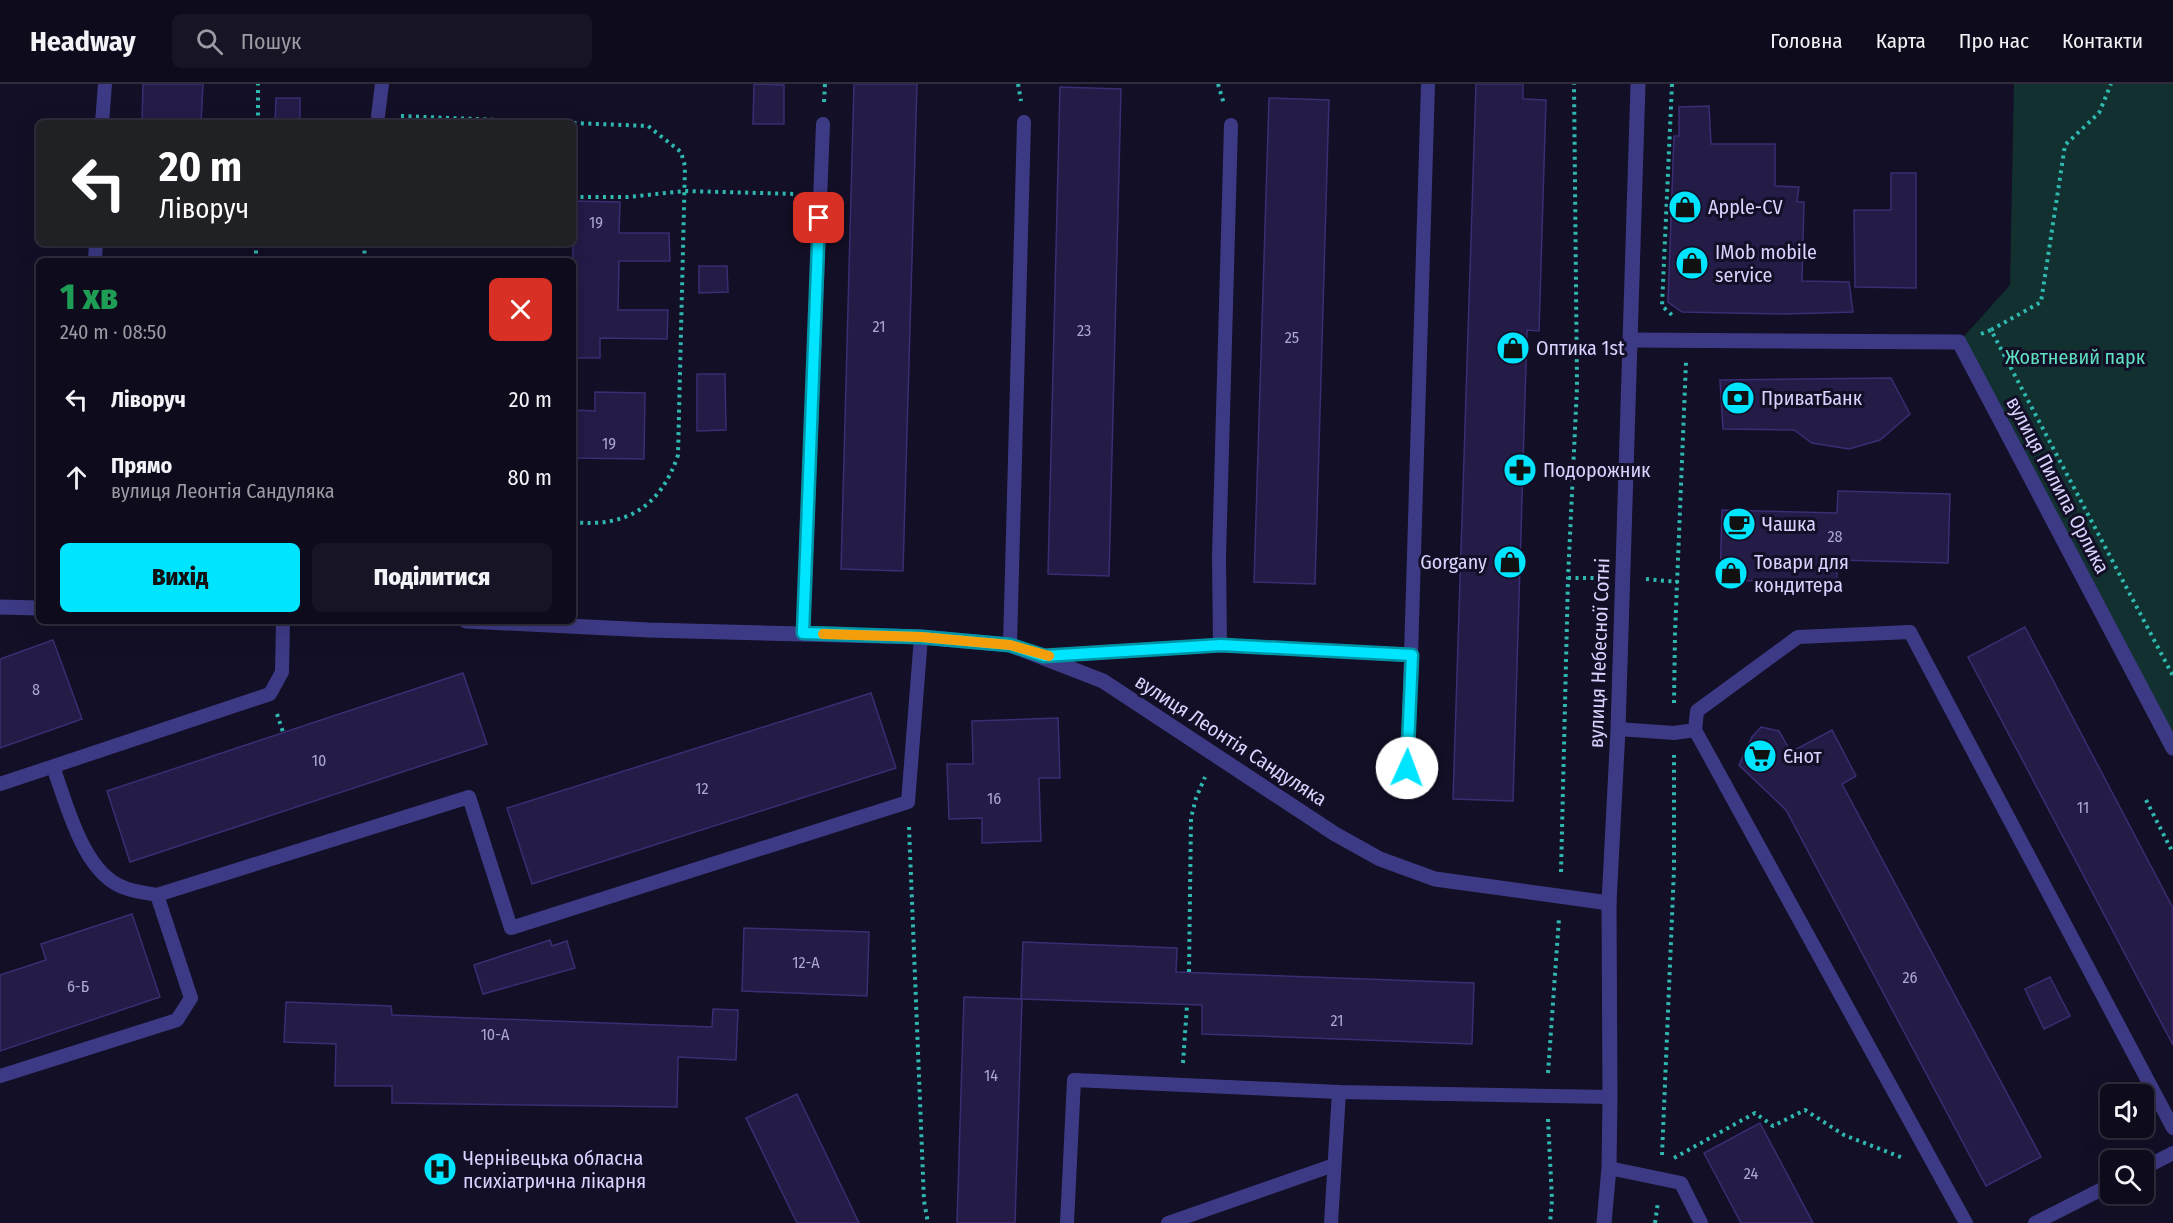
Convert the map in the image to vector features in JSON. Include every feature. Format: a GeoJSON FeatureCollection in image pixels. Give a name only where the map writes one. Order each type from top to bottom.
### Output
{"type":"FeatureCollection","features":[{"type":"Feature","properties":{"kind":"street","name":"вулиця Небесної Сотні"},"geometry":{"type":"LineString","coordinates":[[1604,1223],[1609,1168],[1610,903],[1618,729],[1638,84]]}},
{"type":"Feature","properties":{"kind":"street"},"geometry":{"type":"LineString","coordinates":[[1630,340],[1959,342]]}},
{"type":"Feature","properties":{"kind":"street","name":"вулиця Пилипа Орлика"},"geometry":{"type":"LineString","coordinates":[[1959,342],[2173,748]]}},
{"type":"Feature","properties":{"kind":"street"},"geometry":{"type":"LineString","coordinates":[[0,607],[36,609]]}},
{"type":"Feature","properties":{"kind":"street","name":"вулиця Леонтія Сандуляка"},"geometry":{"type":"LineString","coordinates":[[527,624],[649,630],[921,637],[1010,645],[1044,656],[1103,681],[1335,834],[1380,859],[1435,879],[1610,903]]}},
{"type":"Feature","properties":{"kind":"lane"},"geometry":{"type":"LineString","coordinates":[[102,120],[105,84]]}},
{"type":"Feature","properties":{"kind":"lane"},"geometry":{"type":"LineString","coordinates":[[378,116],[382,84]]}},
{"type":"Feature","properties":{"kind":"lane"},"geometry":{"type":"LineString","coordinates":[[1407,790],[1428,84]]}},
{"type":"Feature","properties":{"kind":"lane"},"geometry":{"type":"LineString","coordinates":[[1010,645],[1024,122]]}},
{"type":"Feature","properties":{"kind":"lane"},"geometry":{"type":"LineString","coordinates":[[803,633],[823,124]]}},
{"type":"Feature","properties":{"kind":"lane"},"geometry":{"type":"LineString","coordinates":[[1221,645],[1219,557],[1231,125]]}},
{"type":"Feature","properties":{"kind":"lane"},"geometry":{"type":"LineString","coordinates":[[0,784],[270,694],[282,672],[284,624]]}},
{"type":"Feature","properties":{"kind":"lane"},"geometry":{"type":"LineString","coordinates":[[1966,1223],[1695,730],[1697,711],[1798,637],[1910,632],[2173,1128]]}},
{"type":"Feature","properties":{"kind":"lane"},"geometry":{"type":"LineString","coordinates":[[53,767],[84,847],[97,870],[123,888],[157,895],[469,797],[511,928],[908,802],[921,637]]}},
{"type":"Feature","properties":{"kind":"lane"},"geometry":{"type":"LineString","coordinates":[[1044,656],[1221,645],[1412,655]]}},
{"type":"Feature","properties":{"kind":"lane"},"geometry":{"type":"LineString","coordinates":[[1618,729],[1674,733],[1695,730]]}},
{"type":"Feature","properties":{"kind":"lane"},"geometry":{"type":"LineString","coordinates":[[0,1076],[177,1020],[191,998],[157,895]]}},
{"type":"Feature","properties":{"kind":"lane"},"geometry":{"type":"LineString","coordinates":[[1067,1223],[1074,1080],[1339,1092],[1610,1097]]}},
{"type":"Feature","properties":{"kind":"lane"},"geometry":{"type":"LineString","coordinates":[[1331,1223],[1339,1092]]}},
{"type":"Feature","properties":{"kind":"lane"},"geometry":{"type":"LineString","coordinates":[[2154,1163],[2173,1153]]}},
{"type":"Feature","properties":{"kind":"lane"},"geometry":{"type":"LineString","coordinates":[[1168,1223],[1334,1165]]}},
{"type":"Feature","properties":{"kind":"lane"},"geometry":{"type":"LineString","coordinates":[[1609,1168],[1681,1183],[1701,1223]]}},
{"type":"Feature","properties":{"kind":"lane"},"geometry":{"type":"LineString","coordinates":[[2035,1223],[2100,1190]]}},
{"type":"Feature","properties":{"kind":"path"},"geometry":{"type":"LineString","coordinates":[[258,84],[258,120]]}},
{"type":"Feature","properties":{"kind":"path"},"geometry":{"type":"LineString","coordinates":[[1550,1223],[1552,1200],[1547,1095],[1560,897],[1568,578],[1576,387],[1574,84]]}},
{"type":"Feature","properties":{"kind":"path"},"geometry":{"type":"LineString","coordinates":[[1655,1223],[1662,1179],[1674,869],[1675,633],[1686,370],[1683,324],[1662,306],[1672,84]]}},
{"type":"Feature","properties":{"kind":"path"},"geometry":{"type":"LineString","coordinates":[[1959,342],[1990,330],[2041,302],[2066,145],[2099,113],[2111,84]]}},
{"type":"Feature","properties":{"kind":"path"},"geometry":{"type":"LineString","coordinates":[[378,116],[486,120]]}},
{"type":"Feature","properties":{"kind":"path"},"geometry":{"type":"LineString","coordinates":[[576,123],[648,126],[681,152],[685,166],[678,455],[671,477],[650,503],[632,515],[613,523],[576,522]]}},
{"type":"Feature","properties":{"kind":"path"},"geometry":{"type":"LineString","coordinates":[[576,197],[628,197],[685,192],[820,195]]}},
{"type":"Feature","properties":{"kind":"path"},"geometry":{"type":"LineString","coordinates":[[1990,330],[2173,676]]}},
{"type":"Feature","properties":{"kind":"path"},"geometry":{"type":"LineString","coordinates":[[1189,972],[1191,818],[1196,798],[1216,755]]}},
{"type":"Feature","properties":{"kind":"path"},"geometry":{"type":"LineString","coordinates":[[2146,800],[2173,853]]}},
{"type":"Feature","properties":{"kind":"path"},"geometry":{"type":"LineString","coordinates":[[908,802],[924,1201],[928,1223]]}},
{"type":"Feature","properties":{"kind":"path"},"geometry":{"type":"LineString","coordinates":[[1182,1085],[1187,1005]]}},
{"type":"Feature","properties":{"kind":"path"},"geometry":{"type":"LineString","coordinates":[[1662,1164],[1755,1113],[1773,1126],[1805,1110],[1844,1135],[1937,1172]]}},
{"type":"Feature","properties":{"kind":"green space","name":"Жовтневий парк"},"geometry":{"type":"Polygon","coordinates":[[[2014,84],[2173,84],[2173,752],[1958,343],[2010,285],[2014,84]]]}},
{"type":"Feature","properties":{"kind":"building"},"geometry":{"type":"Polygon","coordinates":[[[143,84],[203,84],[201,120],[142,120],[143,84]]]}},
{"type":"Feature","properties":{"kind":"building"},"geometry":{"type":"Polygon","coordinates":[[[754,84],[784,85],[784,124],[753,124],[754,84]]]}},
{"type":"Feature","properties":{"kind":"building"},"geometry":{"type":"Polygon","coordinates":[[[854,84],[917,84],[903,571],[841,569],[854,84]]]}},
{"type":"Feature","properties":{"kind":"building"},"geometry":{"type":"Polygon","coordinates":[[[1476,84],[1523,84],[1523,99],[1546,100],[1539,331],[1527,330],[1513,801],[1453,799],[1476,84]]]}},
{"type":"Feature","properties":{"kind":"building"},"geometry":{"type":"Polygon","coordinates":[[[1060,87],[1121,89],[1109,576],[1048,574],[1060,87]]]}},
{"type":"Feature","properties":{"kind":"building"},"geometry":{"type":"Polygon","coordinates":[[[276,98],[300,98],[300,120],[275,120],[276,98]]]}},
{"type":"Feature","properties":{"kind":"building"},"geometry":{"type":"Polygon","coordinates":[[[1269,98],[1329,100],[1315,584],[1254,582],[1269,98]]]}},
{"type":"Feature","properties":{"kind":"building"},"geometry":{"type":"Polygon","coordinates":[[[1709,106],[1711,144],[1775,144],[1775,186],[1799,187],[1797,202],[1804,202],[1802,281],[1849,282],[1853,312],[1785,314],[1682,312],[1668,302],[1674,136],[1679,136],[1679,107],[1709,106]]]}},
{"type":"Feature","properties":{"kind":"building"},"geometry":{"type":"Polygon","coordinates":[[[1891,173],[1916,173],[1916,288],[1855,287],[1854,210],[1891,210],[1891,173]]]}},
{"type":"Feature","properties":{"kind":"building"},"geometry":{"type":"Polygon","coordinates":[[[576,201],[620,202],[619,233],[669,233],[670,261],[619,261],[618,310],[668,310],[667,339],[600,338],[600,358],[576,358],[576,258],[573,258],[573,246],[576,246],[576,201]]]}},
{"type":"Feature","properties":{"kind":"building"},"geometry":{"type":"Polygon","coordinates":[[[699,266],[727,266],[728,292],[699,293],[699,266]]]}},
{"type":"Feature","properties":{"kind":"building"},"geometry":{"type":"Polygon","coordinates":[[[697,374],[725,374],[726,430],[697,431],[697,374]]]}},
{"type":"Feature","properties":{"kind":"building"},"geometry":{"type":"Polygon","coordinates":[[[1891,378],[1910,414],[1880,440],[1849,449],[1812,443],[1794,430],[1723,429],[1720,380],[1891,378]]]}},
{"type":"Feature","properties":{"kind":"building"},"geometry":{"type":"Polygon","coordinates":[[[595,392],[645,393],[644,459],[576,458],[576,410],[595,411],[595,392]]]}},
{"type":"Feature","properties":{"kind":"building"},"geometry":{"type":"Polygon","coordinates":[[[1838,491],[1950,494],[1948,563],[1837,560],[1837,583],[1720,580],[1722,510],[1837,513],[1838,491]]]}},
{"type":"Feature","properties":{"kind":"building"},"geometry":{"type":"Polygon","coordinates":[[[2025,627],[2173,908],[2173,1045],[1968,657],[2025,627]]]}},
{"type":"Feature","properties":{"kind":"building"},"geometry":{"type":"Polygon","coordinates":[[[53,640],[82,719],[0,748],[0,659],[53,640]]]}},
{"type":"Feature","properties":{"kind":"building"},"geometry":{"type":"Polygon","coordinates":[[[463,673],[487,744],[130,862],[107,791],[463,673]]]}},
{"type":"Feature","properties":{"kind":"building"},"geometry":{"type":"Polygon","coordinates":[[[871,693],[896,768],[532,884],[507,808],[871,693]]]}},
{"type":"Feature","properties":{"kind":"building"},"geometry":{"type":"Polygon","coordinates":[[[1058,718],[1060,778],[1039,778],[1041,841],[982,843],[982,818],[949,819],[947,764],[973,764],[972,721],[1058,718]]]}},
{"type":"Feature","properties":{"kind":"building"},"geometry":{"type":"Polygon","coordinates":[[[1761,727],[1779,731],[1791,752],[1832,730],[1856,776],[1842,784],[2041,1157],[1986,1186],[1786,810],[1739,765],[1752,737],[1761,727]]]}},
{"type":"Feature","properties":{"kind":"building"},"geometry":{"type":"Polygon","coordinates":[[[132,914],[160,997],[0,1051],[0,975],[46,960],[41,944],[132,914]]]}},
{"type":"Feature","properties":{"kind":"building"},"geometry":{"type":"Polygon","coordinates":[[[744,928],[869,932],[867,996],[742,991],[744,928]]]}},
{"type":"Feature","properties":{"kind":"building"},"geometry":{"type":"Polygon","coordinates":[[[550,940],[552,946],[567,941],[575,968],[483,994],[474,965],[550,940]]]}},
{"type":"Feature","properties":{"kind":"building"},"geometry":{"type":"Polygon","coordinates":[[[1023,942],[1177,948],[1176,972],[1474,983],[1472,1044],[1202,1034],[1202,1005],[1021,999],[1023,942]]]}},
{"type":"Feature","properties":{"kind":"building"},"geometry":{"type":"Polygon","coordinates":[[[2050,977],[2070,1016],[2044,1029],[2025,989],[2050,977]]]}},
{"type":"Feature","properties":{"kind":"building"},"geometry":{"type":"Polygon","coordinates":[[[964,997],[1022,999],[1015,1223],[957,1223],[964,997]]]}},
{"type":"Feature","properties":{"kind":"building"},"geometry":{"type":"Polygon","coordinates":[[[286,1002],[391,1006],[392,1015],[712,1027],[713,1009],[738,1010],[736,1060],[678,1057],[677,1107],[392,1103],[392,1086],[335,1086],[336,1044],[284,1042],[286,1002]]]}},
{"type":"Feature","properties":{"kind":"building"},"geometry":{"type":"Polygon","coordinates":[[[797,1094],[859,1223],[797,1223],[746,1118],[797,1094]]]}},
{"type":"Feature","properties":{"kind":"building"},"geometry":{"type":"Polygon","coordinates":[[[1760,1123],[1813,1223],[1741,1223],[1704,1153],[1760,1123]]]}},
{"type":"Feature","properties":{"kind":"slow traffic"},"geometry":{"type":"LineString","coordinates":[[823,634],[921,637],[1010,645],[1049,656]]}},
{"type":"Feature","properties":{"kind":"place","name":"Apple-CV"},"geometry":{"type":"Point","coordinates":[1685,207]}},
{"type":"Feature","properties":{"kind":"place","name":"IMob mobile service"},"geometry":{"type":"Point","coordinates":[1692,263]}},
{"type":"Feature","properties":{"kind":"place","name":"Оптика 1st"},"geometry":{"type":"Point","coordinates":[1513,348]}},
{"type":"Feature","properties":{"kind":"place","name":"ПриватБанк"},"geometry":{"type":"Point","coordinates":[1738,398]}},
{"type":"Feature","properties":{"kind":"place","name":"Подорожник"},"geometry":{"type":"Point","coordinates":[1520,470]}},
{"type":"Feature","properties":{"kind":"place","name":"Чашка"},"geometry":{"type":"Point","coordinates":[1739,524]}},
{"type":"Feature","properties":{"kind":"place","name":"Gorgany"},"geometry":{"type":"Point","coordinates":[1510,562]}},
{"type":"Feature","properties":{"kind":"place","name":"Товари для кондитера"},"geometry":{"type":"Point","coordinates":[1731,573]}},
{"type":"Feature","properties":{"kind":"place","name":"Єнот"},"geometry":{"type":"Point","coordinates":[1760,756]}},
{"type":"Feature","properties":{"kind":"place","name":"Чернівецька обласна психіатрична лікарня"},"geometry":{"type":"Point","coordinates":[440,1169]}},
{"type":"Feature","properties":{"kind":"route"},"geometry":{"type":"LineString","coordinates":[[819,218],[803,633],[921,637],[1010,645],[1044,656],[1221,645],[1412,655],[1407,768]]}}]}
